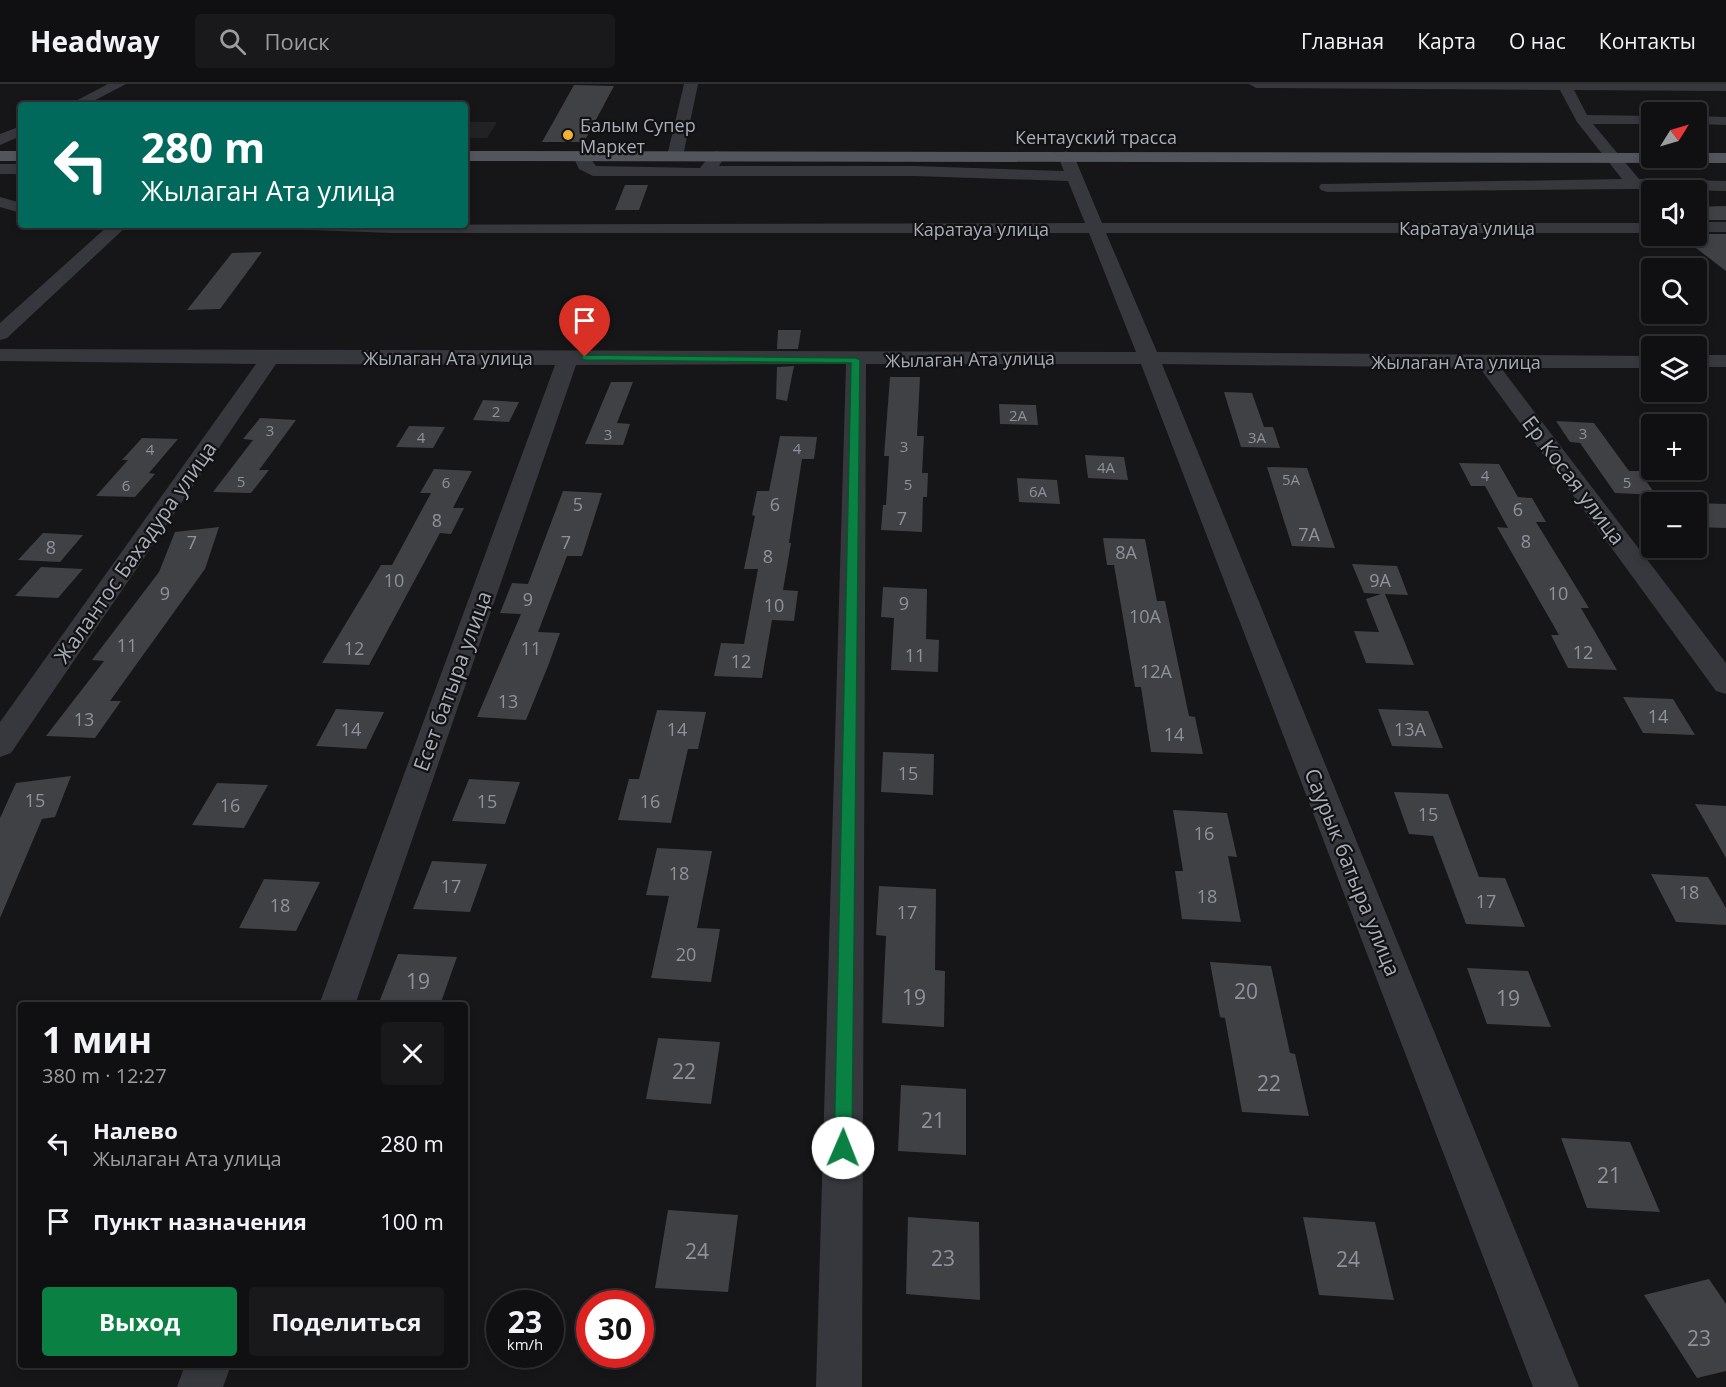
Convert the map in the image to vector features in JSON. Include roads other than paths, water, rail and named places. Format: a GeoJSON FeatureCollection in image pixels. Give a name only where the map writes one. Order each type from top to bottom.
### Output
{"type":"FeatureCollection","features":[{"type":"Feature","properties":{"kind":"main road"},"geometry":{"type":"LineString","coordinates":[[0,156],[18,156]]}},
{"type":"Feature","properties":{"kind":"main road","name":"Кентауский трасса"},"geometry":{"type":"LineString","coordinates":[[468,156],[675,156],[713,163],[847,157],[918,164],[1066,156],[1726,158]]}},
{"type":"Feature","properties":{"kind":"street"},"geometry":{"type":"LineString","coordinates":[[81,102],[119,84]]}},
{"type":"Feature","properties":{"kind":"street"},"geometry":{"type":"LineString","coordinates":[[675,156],[691,84]]}},
{"type":"Feature","properties":{"kind":"street"},"geometry":{"type":"LineString","coordinates":[[1256,84],[1726,87]]}},
{"type":"Feature","properties":{"kind":"street"},"geometry":{"type":"LineString","coordinates":[[1564,85],[1582,119],[1634,184]]}},
{"type":"Feature","properties":{"kind":"street"},"geometry":{"type":"LineString","coordinates":[[1582,119],[1641,120]]}},
{"type":"Feature","properties":{"kind":"street"},"geometry":{"type":"LineString","coordinates":[[1707,120],[1726,121]]}},
{"type":"Feature","properties":{"kind":"street"},"geometry":{"type":"LineString","coordinates":[[0,140],[18,131]]}},
{"type":"Feature","properties":{"kind":"street"},"geometry":{"type":"LineString","coordinates":[[581,156],[585,166],[593,171],[713,163],[833,172],[918,164],[952,174],[1073,176]]}},
{"type":"Feature","properties":{"kind":"street","name":"Саурык батыра улица"},"geometry":{"type":"LineString","coordinates":[[1066,156],[1094,229],[1149,358],[1556,1387]]}},
{"type":"Feature","properties":{"kind":"street"},"geometry":{"type":"LineString","coordinates":[[833,172],[842,168],[847,157]]}},
{"type":"Feature","properties":{"kind":"street"},"geometry":{"type":"LineString","coordinates":[[0,169],[18,169]]}},
{"type":"Feature","properties":{"kind":"street"},"geometry":{"type":"LineString","coordinates":[[1327,187],[1634,184],[1726,186]]}},
{"type":"Feature","properties":{"kind":"street"},"geometry":{"type":"LineString","coordinates":[[1433,185],[1447,200]]}},
{"type":"Feature","properties":{"kind":"street"},"geometry":{"type":"LineString","coordinates":[[0,202],[18,207]]}},
{"type":"Feature","properties":{"kind":"street"},"geometry":{"type":"LineString","coordinates":[[1461,214],[1476,228]]}},
{"type":"Feature","properties":{"kind":"street"},"geometry":{"type":"LineString","coordinates":[[1707,228],[1726,227]]}},
{"type":"Feature","properties":{"kind":"street"},"geometry":{"type":"LineString","coordinates":[[0,334],[116,228]]}},
{"type":"Feature","properties":{"kind":"street","name":"Каратауа улица"},"geometry":{"type":"LineString","coordinates":[[392,228],[1641,228]]}},
{"type":"Feature","properties":{"kind":"street","name":"Жылаган Ата улица"},"geometry":{"type":"LineString","coordinates":[[0,355],[856,360],[1149,358],[1487,363],[1641,362]]}},
{"type":"Feature","properties":{"kind":"street","name":"Есет батыра улица"},"geometry":{"type":"LineString","coordinates":[[338,1002],[568,357]]}},
{"type":"Feature","properties":{"kind":"street","name":"Жалантос Бахадура улица"},"geometry":{"type":"LineString","coordinates":[[0,745],[270,358]]}},
{"type":"Feature","properties":{"kind":"street"},"geometry":{"type":"LineString","coordinates":[[839,1387],[856,360]]}},
{"type":"Feature","properties":{"kind":"street"},"geometry":{"type":"LineString","coordinates":[[1707,361],[1726,361]]}},
{"type":"Feature","properties":{"kind":"street","name":"Ер Косая улица"},"geometry":{"type":"LineString","coordinates":[[1487,363],[1726,684]]}},
{"type":"Feature","properties":{"kind":"street"},"geometry":{"type":"LineString","coordinates":[[201,1387],[207,1368]]}},
{"type":"Feature","properties":{"kind":"place","name":"Балым Супер Маркет"},"geometry":{"type":"Point","coordinates":[568,135]}}]}
